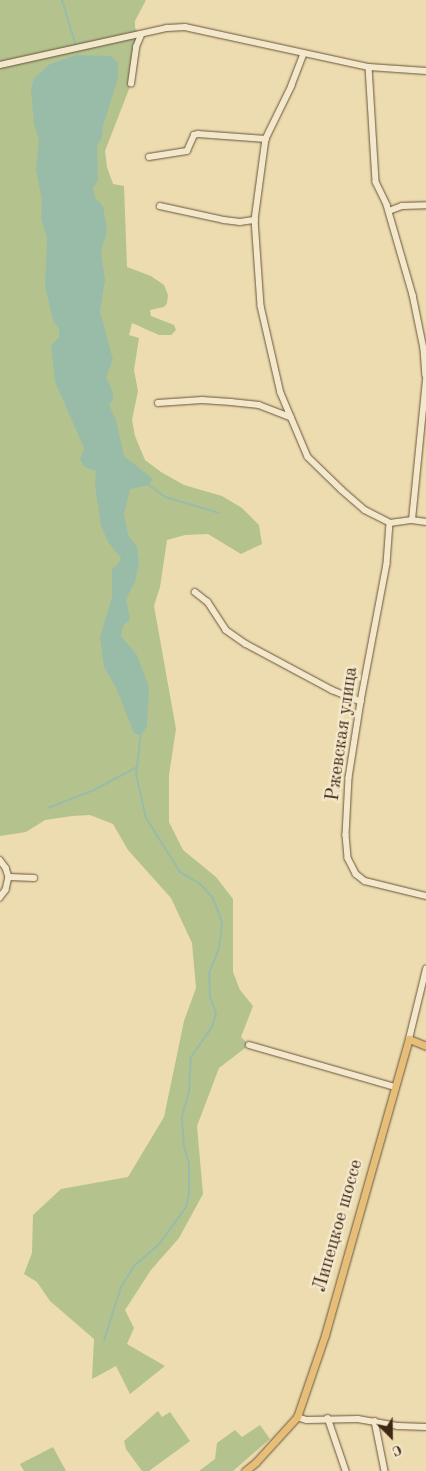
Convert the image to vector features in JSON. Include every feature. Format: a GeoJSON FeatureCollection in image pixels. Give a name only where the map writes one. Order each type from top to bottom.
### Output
{"type":"FeatureCollection","features":[{"type":"Feature","properties":{"kind":"main road"},"geometry":{"type":"LineString","coordinates":[[408,1039],[426,1046]]}},
{"type":"Feature","properties":{"kind":"main road","name":"Липецкое шоссе"},"geometry":{"type":"LineString","coordinates":[[245,1471],[262,1456],[296,1417],[325,1335],[408,1039]]}},
{"type":"Feature","properties":{"kind":"street"},"geometry":{"type":"LineString","coordinates":[[0,65],[184,26],[369,67],[426,71]]}},
{"type":"Feature","properties":{"kind":"street"},"geometry":{"type":"LineString","coordinates":[[131,84],[136,47],[141,35]]}},
{"type":"Feature","properties":{"kind":"street"},"geometry":{"type":"LineString","coordinates":[[304,54],[266,139],[255,220],[261,306],[281,393],[308,457],[365,510],[390,523],[412,520],[426,522]]}},
{"type":"Feature","properties":{"kind":"street"},"geometry":{"type":"LineString","coordinates":[[369,67],[376,182],[389,212],[413,295],[424,349],[426,377],[412,520]]}},
{"type":"Feature","properties":{"kind":"street"},"geometry":{"type":"LineString","coordinates":[[149,157],[187,151],[194,135],[198,134],[266,139]]}},
{"type":"Feature","properties":{"kind":"street"},"geometry":{"type":"LineString","coordinates":[[389,212],[402,206],[426,205]]}},
{"type":"Feature","properties":{"kind":"street"},"geometry":{"type":"LineString","coordinates":[[160,206],[224,220],[240,222],[255,220]]}},
{"type":"Feature","properties":{"kind":"street"},"geometry":{"type":"LineString","coordinates":[[158,403],[202,400],[260,405],[291,417]]}},
{"type":"Feature","properties":{"kind":"street","name":"Ржевская улица"},"geometry":{"type":"LineString","coordinates":[[390,523],[387,564],[349,778],[346,835],[348,858],[356,874],[365,882],[426,896]]}},
{"type":"Feature","properties":{"kind":"street"},"geometry":{"type":"LineString","coordinates":[[195,592],[208,602],[226,630],[246,644],[332,690],[361,702]]}},
{"type":"Feature","properties":{"kind":"street"},"geometry":{"type":"LineString","coordinates":[[0,860],[6,868],[9,877],[6,890],[0,898]]}},
{"type":"Feature","properties":{"kind":"street"},"geometry":{"type":"LineString","coordinates":[[9,877],[34,878]]}},
{"type":"Feature","properties":{"kind":"street","name":"Липецкое шоссе"},"geometry":{"type":"LineString","coordinates":[[408,1039],[426,969]]}},
{"type":"Feature","properties":{"kind":"street"},"geometry":{"type":"LineString","coordinates":[[249,1045],[394,1088]]}},
{"type":"Feature","properties":{"kind":"street"},"geometry":{"type":"LineString","coordinates":[[296,1417],[307,1420],[328,1418],[398,1426],[426,1427]]}},
{"type":"Feature","properties":{"kind":"street"},"geometry":{"type":"LineString","coordinates":[[328,1418],[346,1471]]}},
{"type":"Feature","properties":{"kind":"street"},"geometry":{"type":"LineString","coordinates":[[375,1422],[385,1470]]}},
{"type":"Feature","properties":{"kind":"green space"},"geometry":{"type":"Polygon","coordinates":[[[0,0],[146,0],[135,21],[135,28],[141,35],[131,84],[105,151],[107,167],[113,184],[124,186],[127,267],[151,276],[164,285],[168,295],[167,303],[164,307],[150,310],[151,316],[174,325],[176,330],[171,335],[159,335],[132,323],[129,335],[139,338],[134,370],[138,391],[132,420],[135,436],[145,460],[161,472],[184,485],[222,496],[242,508],[259,525],[262,544],[241,554],[208,534],[185,535],[167,540],[160,587],[154,606],[176,729],[169,775],[169,822],[183,850],[216,877],[233,899],[233,972],[240,990],[253,1006],[241,1037],[249,1045],[219,1068],[197,1126],[203,1194],[179,1238],[151,1270],[125,1310],[134,1328],[127,1344],[165,1366],[130,1394],[116,1366],[92,1379],[94,1339],[50,1301],[37,1282],[24,1274],[32,1253],[33,1215],[61,1189],[128,1177],[164,1117],[184,1021],[196,988],[192,943],[171,898],[128,850],[113,824],[90,815],[72,816],[45,820],[26,832],[0,836],[0,0]]]}},
{"type":"Feature","properties":{"kind":"green space"},"geometry":{"type":"Polygon","coordinates":[[[158,1411],[162,1417],[170,1412],[190,1441],[149,1471],[142,1471],[126,1449],[124,1441],[158,1411]]]}},
{"type":"Feature","properties":{"kind":"green space"},"geometry":{"type":"Polygon","coordinates":[[[260,1425],[270,1439],[233,1471],[199,1471],[215,1459],[217,1443],[235,1430],[242,1437],[260,1425]]]}},
{"type":"Feature","properties":{"kind":"green space"},"geometry":{"type":"Polygon","coordinates":[[[53,1447],[66,1471],[24,1471],[20,1464],[53,1447]]]}},
{"type":"Feature","properties":{"kind":"shaded area"},"geometry":{"type":"Polygon","coordinates":[[[76,55],[111,56],[118,62],[118,79],[103,126],[102,137],[97,146],[98,180],[93,188],[95,198],[103,206],[107,231],[101,252],[105,280],[100,311],[113,360],[106,377],[113,392],[113,400],[109,405],[116,420],[124,456],[153,479],[149,485],[130,489],[124,514],[128,535],[137,547],[139,562],[136,579],[126,600],[130,619],[123,626],[121,636],[137,655],[149,687],[147,726],[141,736],[134,733],[116,688],[104,667],[100,637],[112,597],[112,569],[121,558],[108,542],[101,526],[95,485],[96,471],[84,467],[80,459],[84,448],[55,382],[51,346],[59,337],[59,329],[53,320],[45,286],[47,238],[41,218],[42,200],[36,170],[39,140],[34,124],[31,90],[34,78],[50,64],[76,55]]]}},
{"type":"Feature","properties":{"kind":"waterway"},"geometry":{"type":"LineString","coordinates":[[62,0],[76,46]]}},
{"type":"Feature","properties":{"kind":"waterway"},"geometry":{"type":"LineString","coordinates":[[149,485],[165,497],[219,513]]}},
{"type":"Feature","properties":{"kind":"waterway"},"geometry":{"type":"LineString","coordinates":[[104,1340],[121,1287],[134,1266],[160,1243],[186,1207],[189,1193],[189,1163],[184,1147],[182,1116],[189,1091],[191,1057],[212,1027],[216,1013],[210,997],[209,973],[219,948],[222,922],[213,898],[200,884],[180,872],[146,818],[136,774],[141,736]]}},
{"type":"Feature","properties":{"kind":"waterway"},"geometry":{"type":"LineString","coordinates":[[48,808],[94,790],[137,767]]}}]}
